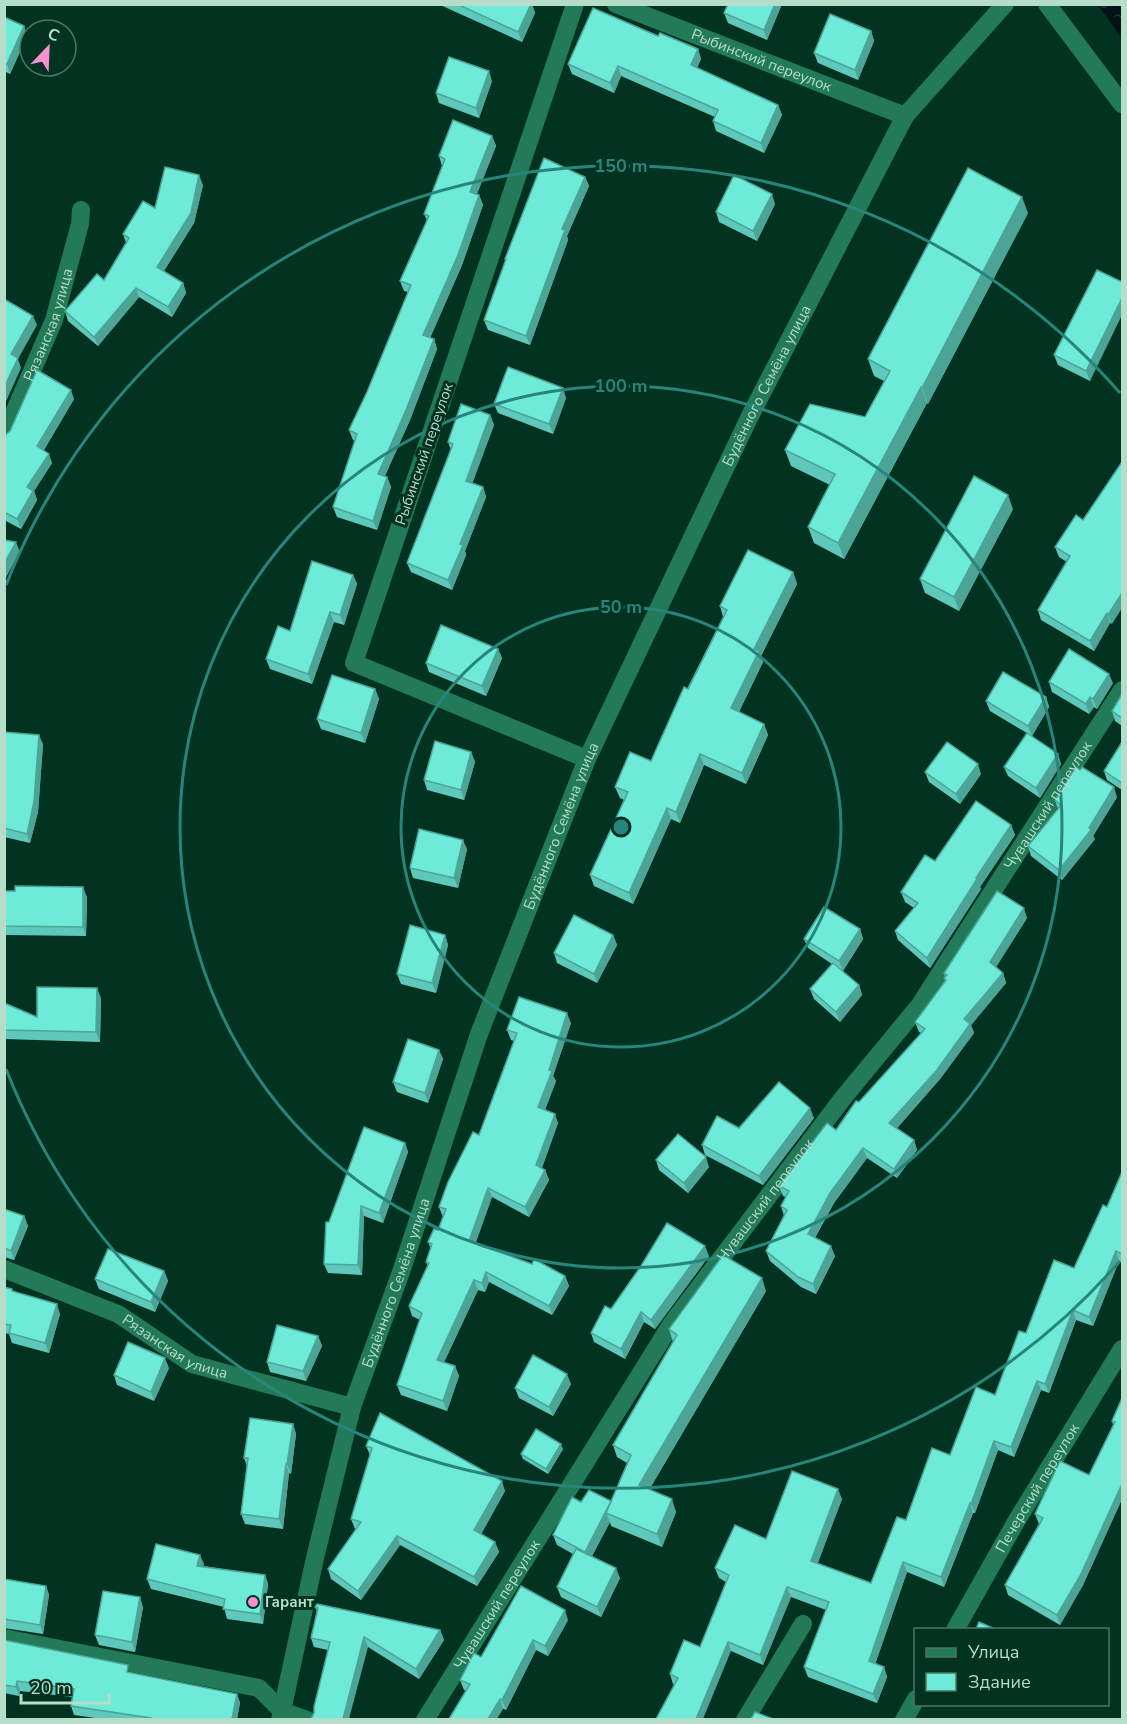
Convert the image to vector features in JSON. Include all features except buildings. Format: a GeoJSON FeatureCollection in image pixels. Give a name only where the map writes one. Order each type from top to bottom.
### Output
{"type":"FeatureCollection","features":[{"type":"Feature","properties":{"kind":"street","name":"Рыбинский переулок"},"geometry":{"type":"LineString","coordinates":[[575,4],[354,663],[587,759]]}},
{"type":"Feature","properties":{"kind":"street","name":"Рыбинский переулок"},"geometry":{"type":"LineString","coordinates":[[616,4],[905,116]]}},
{"type":"Feature","properties":{"kind":"street","name":"Будённого Семёна улица"},"geometry":{"type":"LineString","coordinates":[[281,1715],[315,1558],[352,1407],[401,1272],[479,1034],[587,759],[749,417],[905,116],[1005,4]]}},
{"type":"Feature","properties":{"kind":"street"},"geometry":{"type":"LineString","coordinates":[[1047,4],[1122,104]]}},
{"type":"Feature","properties":{"kind":"street","name":"Рязанская улица"},"geometry":{"type":"LineString","coordinates":[[4,436],[54,320],[80,224],[81,210]]}},
{"type":"Feature","properties":{"kind":"street","name":"Чувашский переулок"},"geometry":{"type":"LineString","coordinates":[[425,1719],[672,1323],[843,1098],[919,1006],[1122,690]]}},
{"type":"Feature","properties":{"kind":"street","name":"Рязанская улица"},"geometry":{"type":"LineString","coordinates":[[4,1269],[118,1314],[192,1364],[352,1407]]}},
{"type":"Feature","properties":{"kind":"street","name":"Печерский переулок"},"geometry":{"type":"LineString","coordinates":[[956,1628],[1017,1520],[1122,1349]]}},
{"type":"Feature","properties":{"kind":"street"},"geometry":{"type":"LineString","coordinates":[[745,1719],[803,1624]]}},
{"type":"Feature","properties":{"kind":"street"},"geometry":{"type":"LineString","coordinates":[[4,1638],[259,1688],[281,1715],[307,1719]]}},
{"type":"Feature","properties":{"kind":"street"},"geometry":{"type":"LineString","coordinates":[[904,1719],[914,1701]]}},
{"type":"Feature","properties":{"kind":"water"},"geometry":{"type":"Polygon","coordinates":[[[1098,5],[1122,5],[1122,39],[1098,5]]]}},
{"type":"Feature","properties":{"kind":"place","name":"Гарант"},"geometry":{"type":"Point","coordinates":[253,1602]}}]}
